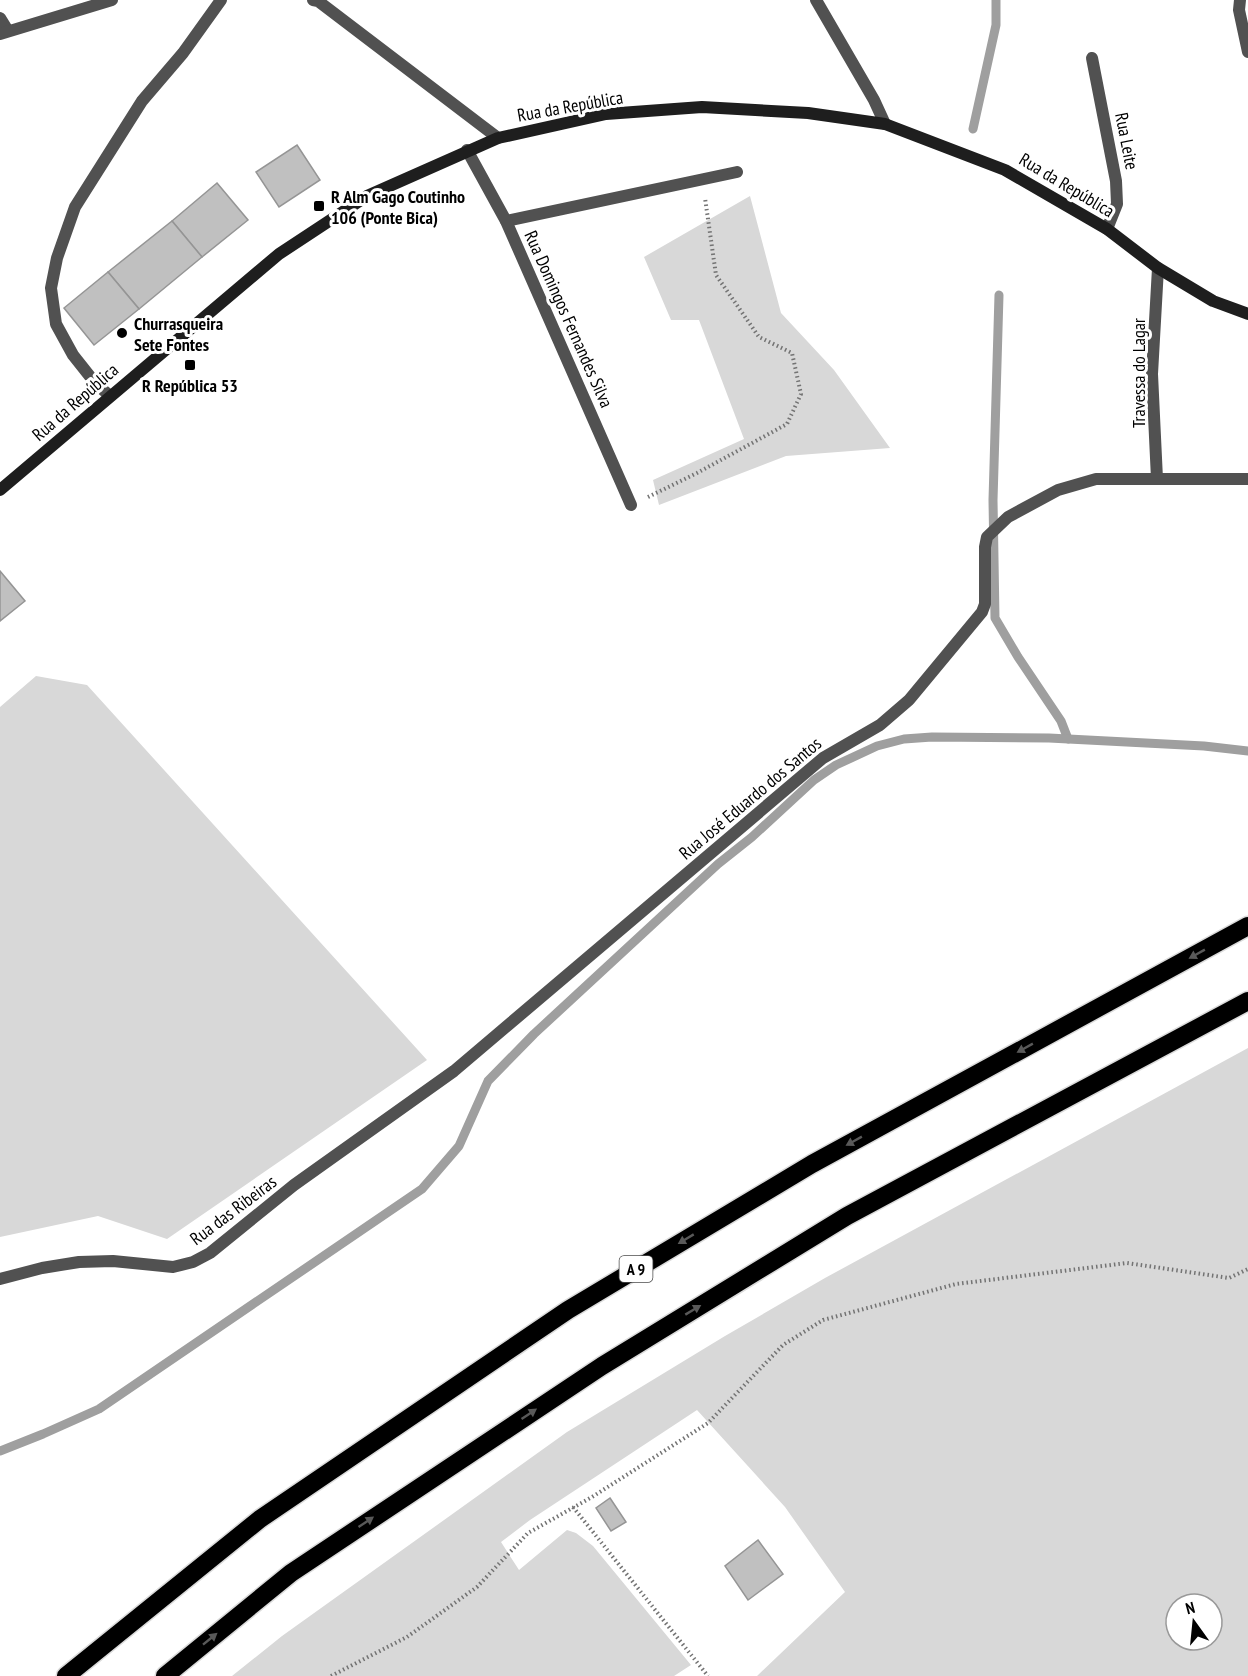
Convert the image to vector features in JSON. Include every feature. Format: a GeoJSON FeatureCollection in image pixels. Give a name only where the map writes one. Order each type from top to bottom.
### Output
{"type":"FeatureCollection","features":[{"type":"Feature","properties":{"kind":"highway","name":"A 9"},"geometry":{"type":"LineString","coordinates":[[66,1676],[260,1519],[568,1310],[812,1164],[1248,926]]}},
{"type":"Feature","properties":{"kind":"highway"},"geometry":{"type":"LineString","coordinates":[[165,1676],[291,1573],[602,1366],[847,1216],[1248,1001]]}},
{"type":"Feature","properties":{"kind":"main road","name":"Rua da República"},"geometry":{"type":"LineString","coordinates":[[0,490],[279,254],[367,196],[498,138],[606,114],[702,107],[808,113],[885,124],[1005,170],[1107,230],[1158,268],[1213,301],[1248,314]]}},
{"type":"Feature","properties":{"kind":"street"},"geometry":{"type":"LineString","coordinates":[[0,18],[4,33],[112,0]]}},
{"type":"Feature","properties":{"kind":"street"},"geometry":{"type":"LineString","coordinates":[[109,396],[96,384],[73,355],[56,324],[51,288],[57,258],[75,207],[142,101],[183,53],[221,0]]}},
{"type":"Feature","properties":{"kind":"street"},"geometry":{"type":"LineString","coordinates":[[317,0],[498,138]]}},
{"type":"Feature","properties":{"kind":"street"},"geometry":{"type":"LineString","coordinates":[[816,0],[874,100],[885,124]]}},
{"type":"Feature","properties":{"kind":"street"},"geometry":{"type":"LineString","coordinates":[[1240,0],[1239,10],[1248,52]]}},
{"type":"Feature","properties":{"kind":"street","name":"Rua Leite"},"geometry":{"type":"LineString","coordinates":[[1092,58],[1116,181],[1117,204],[1107,230]]}},
{"type":"Feature","properties":{"kind":"street","name":"Rua Domingos Fernandes Silva"},"geometry":{"type":"LineString","coordinates":[[467,150],[507,220],[631,505]]}},
{"type":"Feature","properties":{"kind":"street"},"geometry":{"type":"LineString","coordinates":[[507,220],[737,172]]}},
{"type":"Feature","properties":{"kind":"street","name":"Travessa do Lagar"},"geometry":{"type":"LineString","coordinates":[[1157,479],[1152,374],[1158,268]]}},
{"type":"Feature","properties":{"kind":"street","name":"Rua José Eduardo dos Santos"},"geometry":{"type":"LineString","coordinates":[[454,1071],[823,758],[880,725],[909,700],[982,612],[985,604],[987,537],[1008,517],[1058,490],[1096,479],[1248,479]]}},
{"type":"Feature","properties":{"kind":"street","name":"Rua das Ribeiras"},"geometry":{"type":"LineString","coordinates":[[0,1280],[42,1268],[79,1262],[113,1261],[173,1267],[193,1262],[210,1253],[294,1185],[454,1071]]}},
{"type":"Feature","properties":{"kind":"path"},"geometry":{"type":"LineString","coordinates":[[631,505],[697,473],[787,424],[801,394],[792,353],[759,337],[716,275],[702,181]]}},
{"type":"Feature","properties":{"kind":"path"},"geometry":{"type":"LineString","coordinates":[[331,1676],[407,1637],[477,1587],[528,1533],[708,1423],[783,1345],[823,1320],[956,1284],[1127,1263],[1229,1278],[1248,1269]]}},
{"type":"Feature","properties":{"kind":"path"},"geometry":{"type":"LineString","coordinates":[[573,1507],[708,1676]]}},
{"type":"Feature","properties":{"kind":"shaded area"},"geometry":{"type":"Polygon","coordinates":[[[750,196],[781,313],[834,370],[890,448],[786,456],[659,505],[653,480],[744,439],[699,320],[671,320],[644,257],[750,196]]]}},
{"type":"Feature","properties":{"kind":"shaded area"},"geometry":{"type":"Polygon","coordinates":[[[36,676],[87,685],[427,1060],[167,1239],[98,1216],[0,1237],[0,707],[36,676]]]}},
{"type":"Feature","properties":{"kind":"shaded area"},"geometry":{"type":"Polygon","coordinates":[[[1248,1048],[1248,1676],[757,1676],[845,1592],[785,1507],[697,1410],[530,1520],[501,1542],[519,1570],[567,1530],[576,1533],[593,1546],[691,1665],[674,1676],[232,1676],[282,1636],[567,1432],[825,1278],[1248,1048]]]}},
{"type":"Feature","properties":{"kind":"building"},"geometry":{"type":"Polygon","coordinates":[[[297,145],[320,180],[279,207],[256,172],[297,145]]]}},
{"type":"Feature","properties":{"kind":"building"},"geometry":{"type":"Polygon","coordinates":[[[217,183],[248,220],[202,257],[172,221],[217,183]]]}},
{"type":"Feature","properties":{"kind":"building"},"geometry":{"type":"Polygon","coordinates":[[[172,221],[202,257],[139,309],[108,272],[172,221]]]}},
{"type":"Feature","properties":{"kind":"building"},"geometry":{"type":"Polygon","coordinates":[[[108,272],[139,309],[94,345],[64,308],[108,272]]]}},
{"type":"Feature","properties":{"kind":"building"},"geometry":{"type":"Polygon","coordinates":[[[0,571],[25,601],[0,621],[0,571]]]}},
{"type":"Feature","properties":{"kind":"building"},"geometry":{"type":"Polygon","coordinates":[[[610,1498],[626,1522],[611,1531],[596,1508],[610,1498]]]}},
{"type":"Feature","properties":{"kind":"building"},"geometry":{"type":"Polygon","coordinates":[[[758,1540],[783,1574],[748,1600],[725,1566],[758,1540]]]}},
{"type":"Feature","properties":{"kind":"waterway"},"geometry":{"type":"LineString","coordinates":[[973,129],[996,25],[996,0]]}},
{"type":"Feature","properties":{"kind":"waterway"},"geometry":{"type":"LineString","coordinates":[[999,295],[993,500],[995,618],[1061,721],[1068,739]]}},
{"type":"Feature","properties":{"kind":"waterway"},"geometry":{"type":"LineString","coordinates":[[0,1451],[99,1409],[422,1189],[459,1146],[488,1081],[534,1034],[718,864],[752,837],[814,780],[836,765],[877,746],[904,739],[932,737],[1049,738],[1204,746],[1248,751]]}},
{"type":"Feature","properties":{"kind":"place","name":"R Alm Gago Coutinho 106 (Ponte Bica)"},"geometry":{"type":"Point","coordinates":[319,206]}},
{"type":"Feature","properties":{"kind":"place","name":"Churrasqueira Sete Fontes"},"geometry":{"type":"Point","coordinates":[122,333]}},
{"type":"Feature","properties":{"kind":"place","name":"R República 53"},"geometry":{"type":"Point","coordinates":[190,365]}}]}
